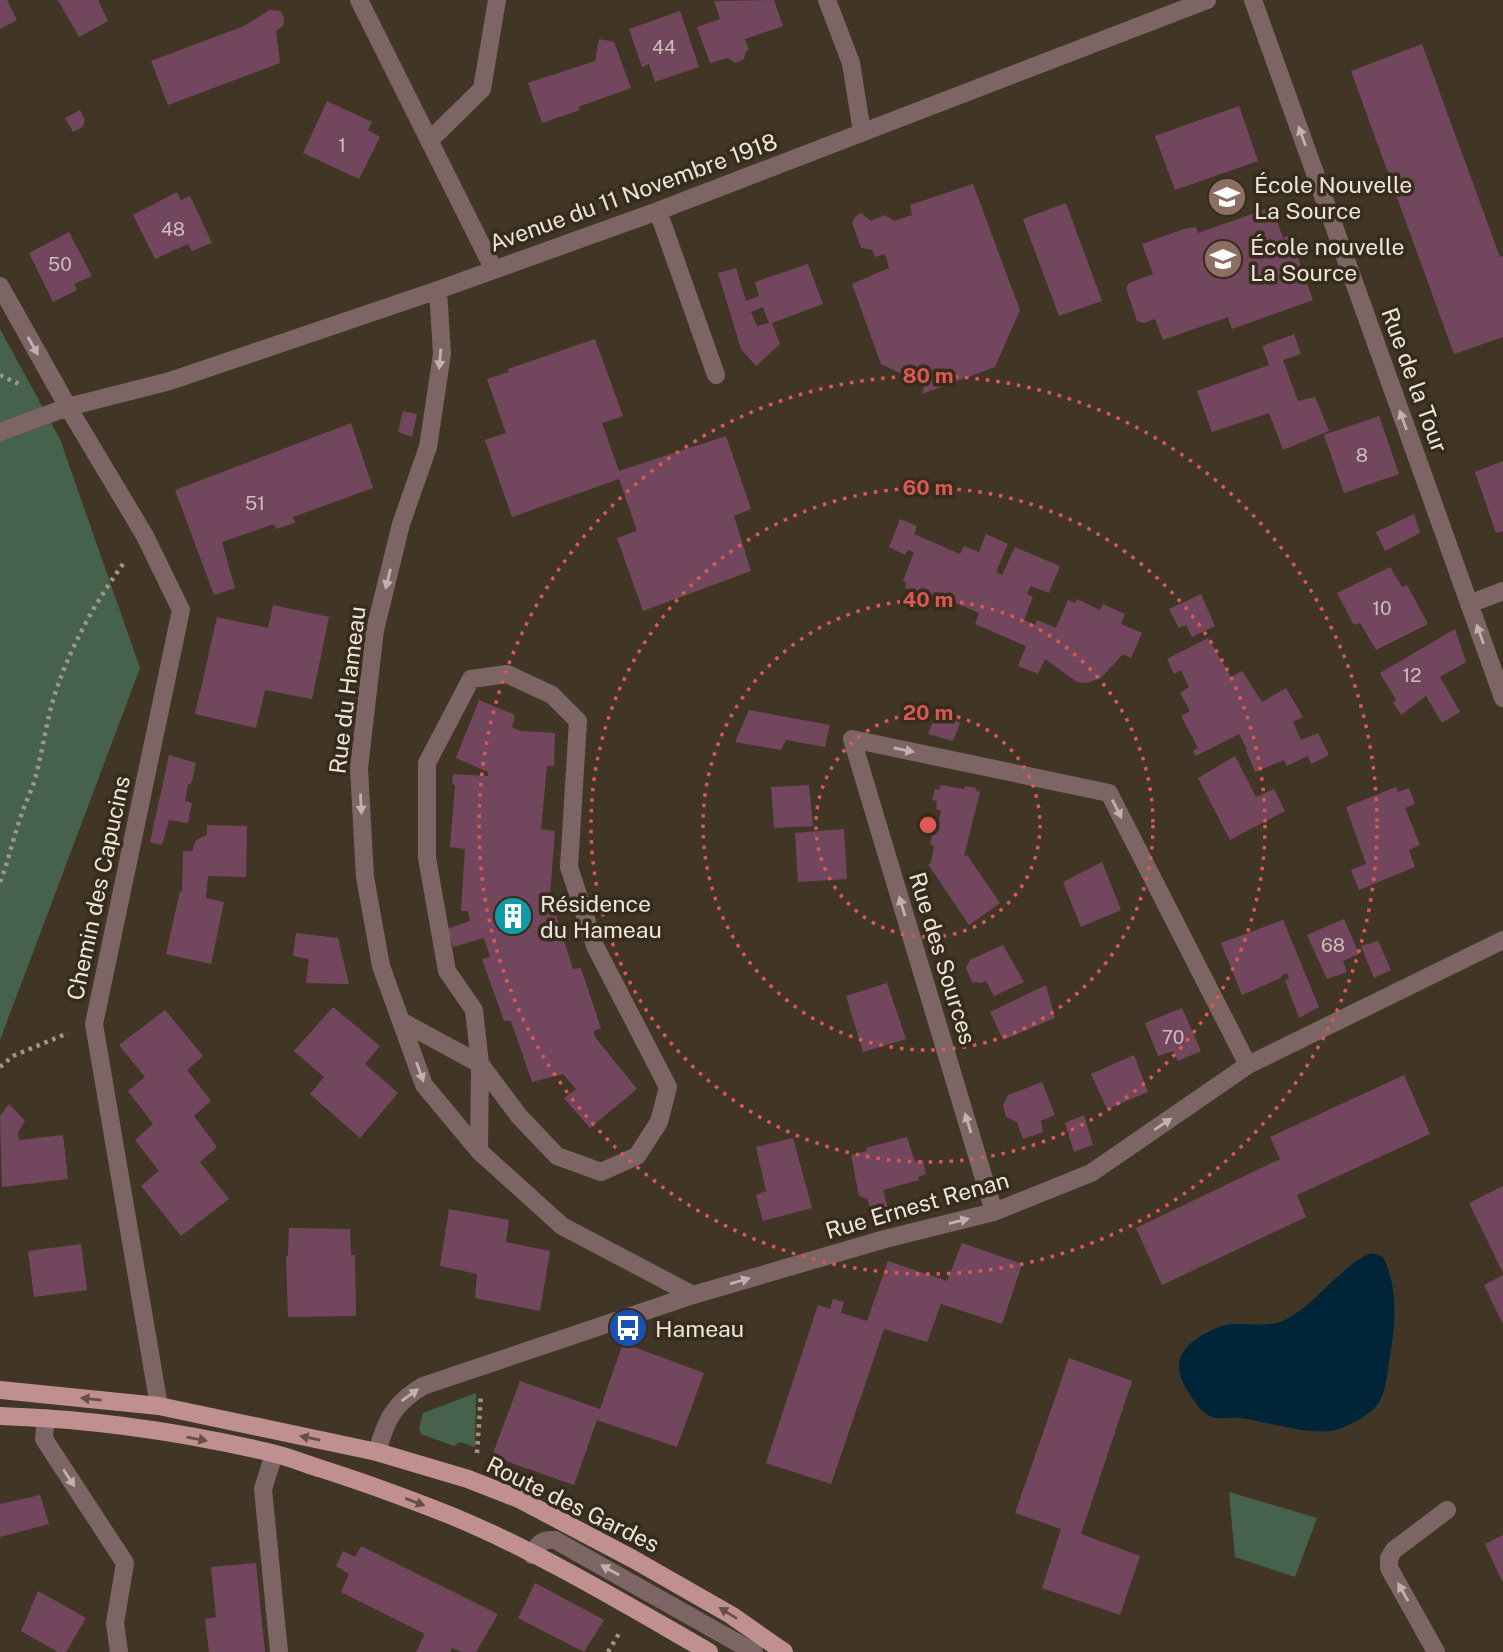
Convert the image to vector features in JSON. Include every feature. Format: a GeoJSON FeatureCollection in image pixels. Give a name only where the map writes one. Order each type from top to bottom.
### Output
{"type":"FeatureCollection","features":[{"type":"Feature","properties":{"kind":"main road","name":"Route des Gardes"},"geometry":{"type":"LineString","coordinates":[[0,1390],[159,1406],[377,1452],[468,1479],[519,1499],[633,1559],[732,1615],[784,1652]]}},
{"type":"Feature","properties":{"kind":"main road"},"geometry":{"type":"LineString","coordinates":[[0,1416],[129,1427],[274,1454],[347,1477],[452,1517],[532,1555],[709,1652]]}},
{"type":"Feature","properties":{"kind":"street"},"geometry":{"type":"LineString","coordinates":[[359,0],[494,270]]}},
{"type":"Feature","properties":{"kind":"street"},"geometry":{"type":"LineString","coordinates":[[429,141],[482,89],[497,0]]}},
{"type":"Feature","properties":{"kind":"street"},"geometry":{"type":"LineString","coordinates":[[827,0],[851,62],[862,132]]}},
{"type":"Feature","properties":{"kind":"street","name":"Avenue du 11 Novembre 1918"},"geometry":{"type":"LineString","coordinates":[[0,432],[68,407],[170,381],[494,270],[658,211],[1207,0]]}},
{"type":"Feature","properties":{"kind":"street","name":"Rue de la Tour"},"geometry":{"type":"LineString","coordinates":[[1253,0],[1503,698]]}},
{"type":"Feature","properties":{"kind":"street"},"geometry":{"type":"LineString","coordinates":[[658,211],[716,375]]}},
{"type":"Feature","properties":{"kind":"street","name":"Chemin des Capucins"},"geometry":{"type":"LineString","coordinates":[[0,286],[145,536],[181,610],[94,1024],[159,1406]]}},
{"type":"Feature","properties":{"kind":"street","name":"Rue du Hameau"},"geometry":{"type":"LineString","coordinates":[[438,290],[442,354],[428,447],[401,524],[375,630],[359,768],[365,877],[381,966],[424,1085],[479,1151],[562,1226],[693,1295]]}},
{"type":"Feature","properties":{"kind":"street"},"geometry":{"type":"LineString","coordinates":[[1469,604],[1503,591]]}},
{"type":"Feature","properties":{"kind":"street"},"geometry":{"type":"LineString","coordinates":[[401,1021],[480,1064],[519,1116],[557,1156],[601,1172],[637,1156],[659,1122],[668,1087],[595,946],[569,867],[578,721],[552,695],[507,674],[471,678],[426,763],[426,858],[447,971],[474,1010],[480,1064],[479,1151]]}},
{"type":"Feature","properties":{"kind":"street","name":"Rue des Sources"},"geometry":{"type":"LineString","coordinates":[[994,1212],[852,739],[1109,793],[1248,1065]]}},
{"type":"Feature","properties":{"kind":"street","name":"Rue Ernest Renan"},"geometry":{"type":"LineString","coordinates":[[377,1452],[386,1425],[405,1397],[423,1386],[693,1295],[885,1239],[994,1212],[1091,1173],[1248,1065],[1503,940]]}},
{"type":"Feature","properties":{"kind":"street"},"geometry":{"type":"LineString","coordinates":[[46,1418],[44,1439],[125,1563],[115,1623],[118,1652]]}},
{"type":"Feature","properties":{"kind":"street"},"geometry":{"type":"LineString","coordinates":[[274,1454],[263,1489],[279,1652]]}},
{"type":"Feature","properties":{"kind":"street"},"geometry":{"type":"LineString","coordinates":[[1436,1652],[1389,1568],[1389,1558],[1394,1550],[1447,1510]]}},
{"type":"Feature","properties":{"kind":"street","name":"Route des Gardes"},"geometry":{"type":"LineString","coordinates":[[532,1555],[539,1542],[544,1539],[555,1541],[754,1652]]}},
{"type":"Feature","properties":{"kind":"street","name":"Route des Gardes"},"geometry":{"type":"LineString","coordinates":[[633,1609],[645,1590]]}},
{"type":"Feature","properties":{"kind":"path"},"geometry":{"type":"LineString","coordinates":[[0,882],[36,777],[42,740],[55,695],[83,625],[107,586],[145,536]]}},
{"type":"Feature","properties":{"kind":"path"},"geometry":{"type":"LineString","coordinates":[[0,1067],[13,1056],[94,1024]]}},
{"type":"Feature","properties":{"kind":"path"},"geometry":{"type":"LineString","coordinates":[[468,1479],[479,1449],[482,1366]]}},
{"type":"Feature","properties":{"kind":"green space"},"geometry":{"type":"Polygon","coordinates":[[[0,329],[60,439],[140,668],[0,1040],[0,329]]]}},
{"type":"Feature","properties":{"kind":"green space"},"geometry":{"type":"Polygon","coordinates":[[[476,1393],[475,1447],[460,1442],[454,1446],[421,1434],[419,1429],[423,1413],[476,1393]]]}},
{"type":"Feature","properties":{"kind":"green space"},"geometry":{"type":"Polygon","coordinates":[[[1229,1492],[1317,1518],[1295,1577],[1235,1557],[1229,1492]]]}},
{"type":"Feature","properties":{"kind":"water"},"geometry":{"type":"Polygon","coordinates":[[[1373,1253],[1383,1257],[1388,1268],[1393,1292],[1394,1318],[1384,1389],[1380,1401],[1372,1410],[1345,1426],[1325,1431],[1301,1430],[1205,1414],[1182,1381],[1179,1363],[1186,1348],[1220,1326],[1272,1324],[1292,1316],[1352,1264],[1373,1253]]]}},
{"type":"Feature","properties":{"kind":"building"},"geometry":{"type":"Polygon","coordinates":[[[0,0],[7,0],[17,20],[0,29],[0,0]]]}},
{"type":"Feature","properties":{"kind":"building"},"geometry":{"type":"Polygon","coordinates":[[[58,0],[98,0],[108,21],[79,37],[58,0]]]}},
{"type":"Feature","properties":{"kind":"building"},"geometry":{"type":"Polygon","coordinates":[[[774,0],[783,26],[745,39],[749,50],[746,51],[744,59],[735,63],[728,58],[710,63],[697,27],[720,19],[714,1],[774,0]]]}},
{"type":"Feature","properties":{"kind":"building"},"geometry":{"type":"Polygon","coordinates":[[[270,10],[280,11],[284,17],[283,26],[276,31],[280,63],[168,105],[151,61],[244,26],[270,10]]]}},
{"type":"Feature","properties":{"kind":"building"},"geometry":{"type":"Polygon","coordinates":[[[680,11],[699,67],[655,82],[649,64],[642,67],[629,29],[680,11]]]}},
{"type":"Feature","properties":{"kind":"building"},"geometry":{"type":"Polygon","coordinates":[[[599,39],[614,42],[631,88],[542,123],[528,83],[595,61],[599,39]]]}},
{"type":"Feature","properties":{"kind":"building"},"geometry":{"type":"Polygon","coordinates":[[[1422,44],[1500,257],[1503,256],[1503,337],[1454,354],[1351,71],[1422,44]]]}},
{"type":"Feature","properties":{"kind":"building"},"geometry":{"type":"Polygon","coordinates":[[[327,101],[372,122],[368,130],[380,137],[359,179],[303,153],[327,101]]]}},
{"type":"Feature","properties":{"kind":"building"},"geometry":{"type":"Polygon","coordinates":[[[1239,106],[1258,161],[1175,190],[1155,136],[1239,106]]]}},
{"type":"Feature","properties":{"kind":"building"},"geometry":{"type":"Polygon","coordinates":[[[80,110],[85,119],[83,127],[73,132],[65,118],[80,110]]]}},
{"type":"Feature","properties":{"kind":"building"},"geometry":{"type":"Polygon","coordinates":[[[973,184],[1020,310],[995,367],[922,394],[924,385],[881,364],[852,284],[889,268],[885,254],[875,257],[872,250],[861,248],[852,222],[861,213],[871,221],[885,215],[894,221],[912,215],[910,205],[973,184]]]}},
{"type":"Feature","properties":{"kind":"building"},"geometry":{"type":"Polygon","coordinates":[[[177,192],[181,200],[190,196],[212,243],[192,251],[188,244],[155,259],[133,215],[177,192]]]}},
{"type":"Feature","properties":{"kind":"building"},"geometry":{"type":"Polygon","coordinates":[[[1066,203],[1102,301],[1059,316],[1023,219],[1066,203]]]}},
{"type":"Feature","properties":{"kind":"building","name":"École nouvelle La Source"},"geometry":{"type":"Polygon","coordinates":[[[1272,207],[1283,238],[1290,235],[1313,300],[1232,329],[1228,317],[1163,340],[1155,319],[1144,323],[1137,321],[1126,288],[1129,283],[1153,274],[1142,244],[1184,229],[1196,227],[1198,233],[1272,207]]]}},
{"type":"Feature","properties":{"kind":"building"},"geometry":{"type":"Polygon","coordinates":[[[69,232],[92,276],[74,284],[77,290],[53,302],[29,253],[69,232]]]}},
{"type":"Feature","properties":{"kind":"building"},"geometry":{"type":"Polygon","coordinates":[[[808,264],[823,304],[772,323],[780,344],[756,366],[741,349],[718,273],[736,268],[746,301],[759,296],[755,282],[808,264]],[[763,307],[751,312],[757,326],[769,323],[763,307]]]}},
{"type":"Feature","properties":{"kind":"building"},"geometry":{"type":"Polygon","coordinates":[[[1294,334],[1301,354],[1283,360],[1298,401],[1315,397],[1329,431],[1283,450],[1269,413],[1212,432],[1197,391],[1269,365],[1262,346],[1294,334]]]}},
{"type":"Feature","properties":{"kind":"building"},"geometry":{"type":"Polygon","coordinates":[[[595,339],[623,416],[602,423],[619,471],[726,436],[751,509],[734,516],[751,571],[643,611],[617,538],[637,531],[619,479],[512,517],[485,440],[506,433],[487,379],[595,339]]]}},
{"type":"Feature","properties":{"kind":"building"},"geometry":{"type":"Polygon","coordinates":[[[403,411],[417,414],[412,437],[398,432],[403,411]]]}},
{"type":"Feature","properties":{"kind":"building"},"geometry":{"type":"Polygon","coordinates":[[[1379,416],[1399,474],[1344,493],[1324,435],[1379,416]]]}},
{"type":"Feature","properties":{"kind":"building"},"geometry":{"type":"Polygon","coordinates":[[[351,423],[373,488],[293,517],[295,523],[276,529],[274,524],[222,542],[235,588],[214,595],[175,490],[351,423]]]}},
{"type":"Feature","properties":{"kind":"building"},"geometry":{"type":"Polygon","coordinates":[[[1503,461],[1503,531],[1496,533],[1475,472],[1503,461]]]}},
{"type":"Feature","properties":{"kind":"building"},"geometry":{"type":"Polygon","coordinates":[[[1414,514],[1420,533],[1385,551],[1376,532],[1414,514]]]}},
{"type":"Feature","properties":{"kind":"building"},"geometry":{"type":"Polygon","coordinates":[[[900,519],[917,526],[914,534],[960,554],[964,546],[979,552],[986,534],[1008,544],[996,572],[1002,575],[1015,547],[1060,566],[1049,593],[1031,586],[1027,594],[1033,597],[1024,620],[1035,625],[1037,620],[1056,628],[1068,600],[1075,603],[1077,599],[1100,610],[1103,604],[1125,614],[1121,624],[1142,633],[1131,658],[1123,654],[1101,678],[1087,683],[1077,682],[1045,659],[1038,674],[1018,666],[1026,646],[975,624],[979,613],[949,600],[943,604],[931,599],[930,594],[923,590],[918,593],[905,588],[906,583],[903,581],[914,552],[908,550],[905,555],[889,547],[900,519]]]}},
{"type":"Feature","properties":{"kind":"building"},"geometry":{"type":"Polygon","coordinates":[[[1390,567],[1402,587],[1407,585],[1428,624],[1376,650],[1360,623],[1354,625],[1337,593],[1390,567]]]}},
{"type":"Feature","properties":{"kind":"building"},"geometry":{"type":"Polygon","coordinates":[[[1201,594],[1215,626],[1192,637],[1186,625],[1179,628],[1169,609],[1201,594]]]}},
{"type":"Feature","properties":{"kind":"building"},"geometry":{"type":"Polygon","coordinates":[[[273,605],[329,617],[312,699],[265,690],[256,728],[195,714],[217,617],[268,628],[273,605]]]}},
{"type":"Feature","properties":{"kind":"building"},"geometry":{"type":"Polygon","coordinates":[[[1455,629],[1466,662],[1440,677],[1460,712],[1442,723],[1426,696],[1401,715],[1393,702],[1396,700],[1380,673],[1455,629]]]}},
{"type":"Feature","properties":{"kind":"building"},"geometry":{"type":"Polygon","coordinates":[[[1208,638],[1231,677],[1242,671],[1262,702],[1286,688],[1303,717],[1293,722],[1301,740],[1318,733],[1329,755],[1311,764],[1308,756],[1287,766],[1284,760],[1255,772],[1239,734],[1196,756],[1193,751],[1198,748],[1181,716],[1190,711],[1180,693],[1189,687],[1181,670],[1174,674],[1167,659],[1208,638]]]}},
{"type":"Feature","properties":{"kind":"building","name":"Résidence du Hameau"},"geometry":{"type":"Polygon","coordinates":[[[479,700],[515,715],[512,727],[520,731],[555,733],[554,766],[547,766],[541,829],[555,831],[549,908],[554,908],[573,969],[581,968],[601,1028],[594,1031],[595,1037],[637,1089],[590,1128],[564,1098],[576,1089],[563,1074],[532,1082],[511,1021],[504,1021],[482,959],[490,957],[484,938],[453,947],[447,929],[470,921],[468,911],[461,911],[465,849],[450,847],[455,785],[452,784],[453,774],[488,776],[488,772],[456,758],[479,700]]]}},
{"type":"Feature","properties":{"kind":"building"},"geometry":{"type":"Polygon","coordinates":[[[749,710],[830,725],[825,747],[786,740],[781,750],[735,742],[749,710]]]}},
{"type":"Feature","properties":{"kind":"building"},"geometry":{"type":"Polygon","coordinates":[[[937,712],[960,723],[953,741],[928,734],[937,712]]]}},
{"type":"Feature","properties":{"kind":"building"},"geometry":{"type":"Polygon","coordinates":[[[169,755],[196,763],[185,801],[192,803],[188,823],[169,820],[162,845],[150,842],[169,755]]]}},
{"type":"Feature","properties":{"kind":"building"},"geometry":{"type":"Polygon","coordinates":[[[1235,756],[1256,797],[1274,789],[1285,811],[1230,840],[1198,778],[1235,756]]]}},
{"type":"Feature","properties":{"kind":"building"},"geometry":{"type":"Polygon","coordinates":[[[809,785],[813,826],[774,828],[771,787],[809,785]]]}},
{"type":"Feature","properties":{"kind":"building"},"geometry":{"type":"Polygon","coordinates":[[[941,785],[964,789],[965,786],[976,788],[976,791],[980,792],[964,856],[967,855],[1000,903],[969,925],[928,864],[931,863],[934,846],[930,844],[941,811],[936,809],[937,801],[932,800],[935,789],[939,790],[941,785]]]}},
{"type":"Feature","properties":{"kind":"building"},"geometry":{"type":"Polygon","coordinates":[[[1396,787],[1398,792],[1409,788],[1415,804],[1405,808],[1420,845],[1409,850],[1415,867],[1359,890],[1351,870],[1366,864],[1346,807],[1396,787]]]}},
{"type":"Feature","properties":{"kind":"building"},"geometry":{"type":"Polygon","coordinates":[[[207,825],[247,826],[246,877],[208,876],[206,898],[224,902],[211,964],[166,954],[180,891],[182,892],[183,851],[192,851],[196,840],[207,835],[207,825]]]}},
{"type":"Feature","properties":{"kind":"building"},"geometry":{"type":"Polygon","coordinates":[[[844,829],[847,879],[798,882],[795,833],[844,829]]]}},
{"type":"Feature","properties":{"kind":"building"},"geometry":{"type":"Polygon","coordinates":[[[1102,862],[1121,910],[1081,927],[1063,882],[1102,862]]]}},
{"type":"Feature","properties":{"kind":"building"},"geometry":{"type":"Polygon","coordinates":[[[1344,919],[1359,954],[1343,961],[1347,972],[1327,979],[1307,935],[1344,919]]]}},
{"type":"Feature","properties":{"kind":"building"},"geometry":{"type":"Polygon","coordinates":[[[1283,920],[1319,1007],[1299,1018],[1285,980],[1289,979],[1287,973],[1242,995],[1221,943],[1283,920]]]}},
{"type":"Feature","properties":{"kind":"building"},"geometry":{"type":"Polygon","coordinates":[[[296,933],[338,938],[349,984],[306,983],[309,959],[293,956],[296,933]]]}},
{"type":"Feature","properties":{"kind":"building"},"geometry":{"type":"Polygon","coordinates":[[[1378,941],[1391,970],[1374,978],[1361,946],[1378,941]]]}},
{"type":"Feature","properties":{"kind":"building"},"geometry":{"type":"Polygon","coordinates":[[[1003,945],[1024,982],[994,996],[986,981],[972,982],[966,968],[970,960],[1003,945]]]}},
{"type":"Feature","properties":{"kind":"building"},"geometry":{"type":"Polygon","coordinates":[[[887,983],[906,1039],[863,1052],[846,996],[887,983]]]}},
{"type":"Feature","properties":{"kind":"building"},"geometry":{"type":"Polygon","coordinates":[[[1046,985],[1055,1018],[1003,1040],[990,1012],[1046,985]]]}},
{"type":"Feature","properties":{"kind":"building"},"geometry":{"type":"Polygon","coordinates":[[[333,1007],[380,1046],[365,1064],[398,1093],[360,1138],[310,1094],[324,1077],[294,1051],[333,1007]]]}},
{"type":"Feature","properties":{"kind":"building"},"geometry":{"type":"Polygon","coordinates":[[[1182,1008],[1201,1051],[1178,1061],[1173,1051],[1158,1056],[1145,1023],[1182,1008]]]}},
{"type":"Feature","properties":{"kind":"building"},"geometry":{"type":"Polygon","coordinates":[[[165,1010],[203,1056],[187,1070],[211,1101],[194,1116],[217,1147],[200,1162],[229,1199],[181,1236],[141,1186],[159,1171],[135,1140],[153,1124],[128,1091],[145,1077],[119,1045],[165,1010]]]}},
{"type":"Feature","properties":{"kind":"building"},"geometry":{"type":"Polygon","coordinates":[[[1134,1055],[1148,1092],[1107,1109],[1091,1074],[1134,1055]]]}},
{"type":"Feature","properties":{"kind":"building"},"geometry":{"type":"Polygon","coordinates":[[[1404,1075],[1430,1134],[1297,1195],[1306,1217],[1162,1285],[1136,1228],[1280,1159],[1270,1137],[1404,1075]]]}},
{"type":"Feature","properties":{"kind":"building"},"geometry":{"type":"Polygon","coordinates":[[[1042,1082],[1055,1115],[1041,1121],[1043,1132],[1023,1139],[1017,1122],[1006,1117],[1003,1105],[1008,1095],[1042,1082]]]}},
{"type":"Feature","properties":{"kind":"building"},"geometry":{"type":"Polygon","coordinates":[[[9,1104],[25,1121],[18,1132],[19,1140],[63,1135],[68,1179],[2,1187],[0,1116],[9,1104]]]}},
{"type":"Feature","properties":{"kind":"building"},"geometry":{"type":"Polygon","coordinates":[[[1084,1115],[1093,1145],[1074,1152],[1065,1123],[1084,1115]]]}},
{"type":"Feature","properties":{"kind":"building"},"geometry":{"type":"Polygon","coordinates":[[[907,1137],[915,1162],[923,1160],[926,1174],[918,1177],[919,1180],[883,1190],[889,1213],[871,1217],[868,1199],[859,1196],[851,1155],[907,1137]]]}},
{"type":"Feature","properties":{"kind":"building"},"geometry":{"type":"Polygon","coordinates":[[[793,1138],[812,1208],[763,1221],[756,1195],[766,1191],[756,1147],[793,1138]]]}},
{"type":"Feature","properties":{"kind":"building"},"geometry":{"type":"Polygon","coordinates":[[[1503,1186],[1503,1273],[1469,1203],[1503,1186]]]}},
{"type":"Feature","properties":{"kind":"building"},"geometry":{"type":"Polygon","coordinates":[[[449,1209],[509,1220],[506,1242],[550,1251],[540,1311],[475,1298],[477,1274],[440,1266],[449,1209]]]}},
{"type":"Feature","properties":{"kind":"building"},"geometry":{"type":"Polygon","coordinates":[[[289,1228],[350,1229],[351,1255],[355,1255],[356,1316],[288,1317],[286,1256],[289,1228]]]}},
{"type":"Feature","properties":{"kind":"building"},"geometry":{"type":"Polygon","coordinates":[[[962,1243],[1022,1264],[1002,1324],[941,1304],[927,1342],[884,1329],[831,1484],[766,1463],[818,1305],[830,1309],[833,1299],[844,1302],[841,1313],[867,1321],[888,1261],[947,1281],[962,1243]]]}},
{"type":"Feature","properties":{"kind":"building"},"geometry":{"type":"Polygon","coordinates":[[[81,1244],[87,1290],[34,1297],[28,1251],[81,1244]]]}},
{"type":"Feature","properties":{"kind":"building"},"geometry":{"type":"Polygon","coordinates":[[[1503,1275],[1503,1324],[1484,1285],[1503,1275]]]}},
{"type":"Feature","properties":{"kind":"building"},"geometry":{"type":"Polygon","coordinates":[[[623,1343],[704,1373],[677,1447],[597,1420],[574,1485],[492,1456],[520,1381],[600,1409],[623,1343]]]}},
{"type":"Feature","properties":{"kind":"building"},"geometry":{"type":"Polygon","coordinates":[[[1069,1358],[1132,1381],[1081,1534],[1140,1556],[1120,1615],[1042,1588],[1061,1529],[1015,1513],[1069,1358]]]}},
{"type":"Feature","properties":{"kind":"building"},"geometry":{"type":"Polygon","coordinates":[[[40,1495],[49,1524],[0,1537],[0,1504],[40,1495]]]}},
{"type":"Feature","properties":{"kind":"building"},"geometry":{"type":"Polygon","coordinates":[[[1503,1535],[1503,1583],[1485,1544],[1503,1535]]]}},
{"type":"Feature","properties":{"kind":"building"},"geometry":{"type":"Polygon","coordinates":[[[361,1546],[498,1614],[476,1652],[462,1652],[452,1648],[450,1652],[416,1652],[425,1634],[341,1592],[349,1574],[336,1566],[343,1551],[355,1557],[361,1546]]]}},
{"type":"Feature","properties":{"kind":"building"},"geometry":{"type":"Polygon","coordinates":[[[256,1563],[265,1652],[209,1652],[205,1619],[216,1617],[211,1567],[256,1563]]]}},
{"type":"Feature","properties":{"kind":"building"},"geometry":{"type":"Polygon","coordinates":[[[535,1583],[604,1620],[584,1652],[518,1618],[535,1583]]]}},
{"type":"Feature","properties":{"kind":"building"},"geometry":{"type":"Polygon","coordinates":[[[38,1591],[86,1618],[66,1652],[58,1652],[21,1631],[38,1591]]]}},
{"type":"Feature","properties":{"kind":"place","name":"École Nouvelle La Source"},"geometry":{"type":"Point","coordinates":[1227,197]}},
{"type":"Feature","properties":{"kind":"place","name":"École nouvelle La Source"},"geometry":{"type":"Point","coordinates":[1223,259]}},
{"type":"Feature","properties":{"kind":"place","name":"Résidence du Hameau"},"geometry":{"type":"Point","coordinates":[513,916]}},
{"type":"Feature","properties":{"kind":"place","name":"Hameau"},"geometry":{"type":"Point","coordinates":[628,1328]}}]}
